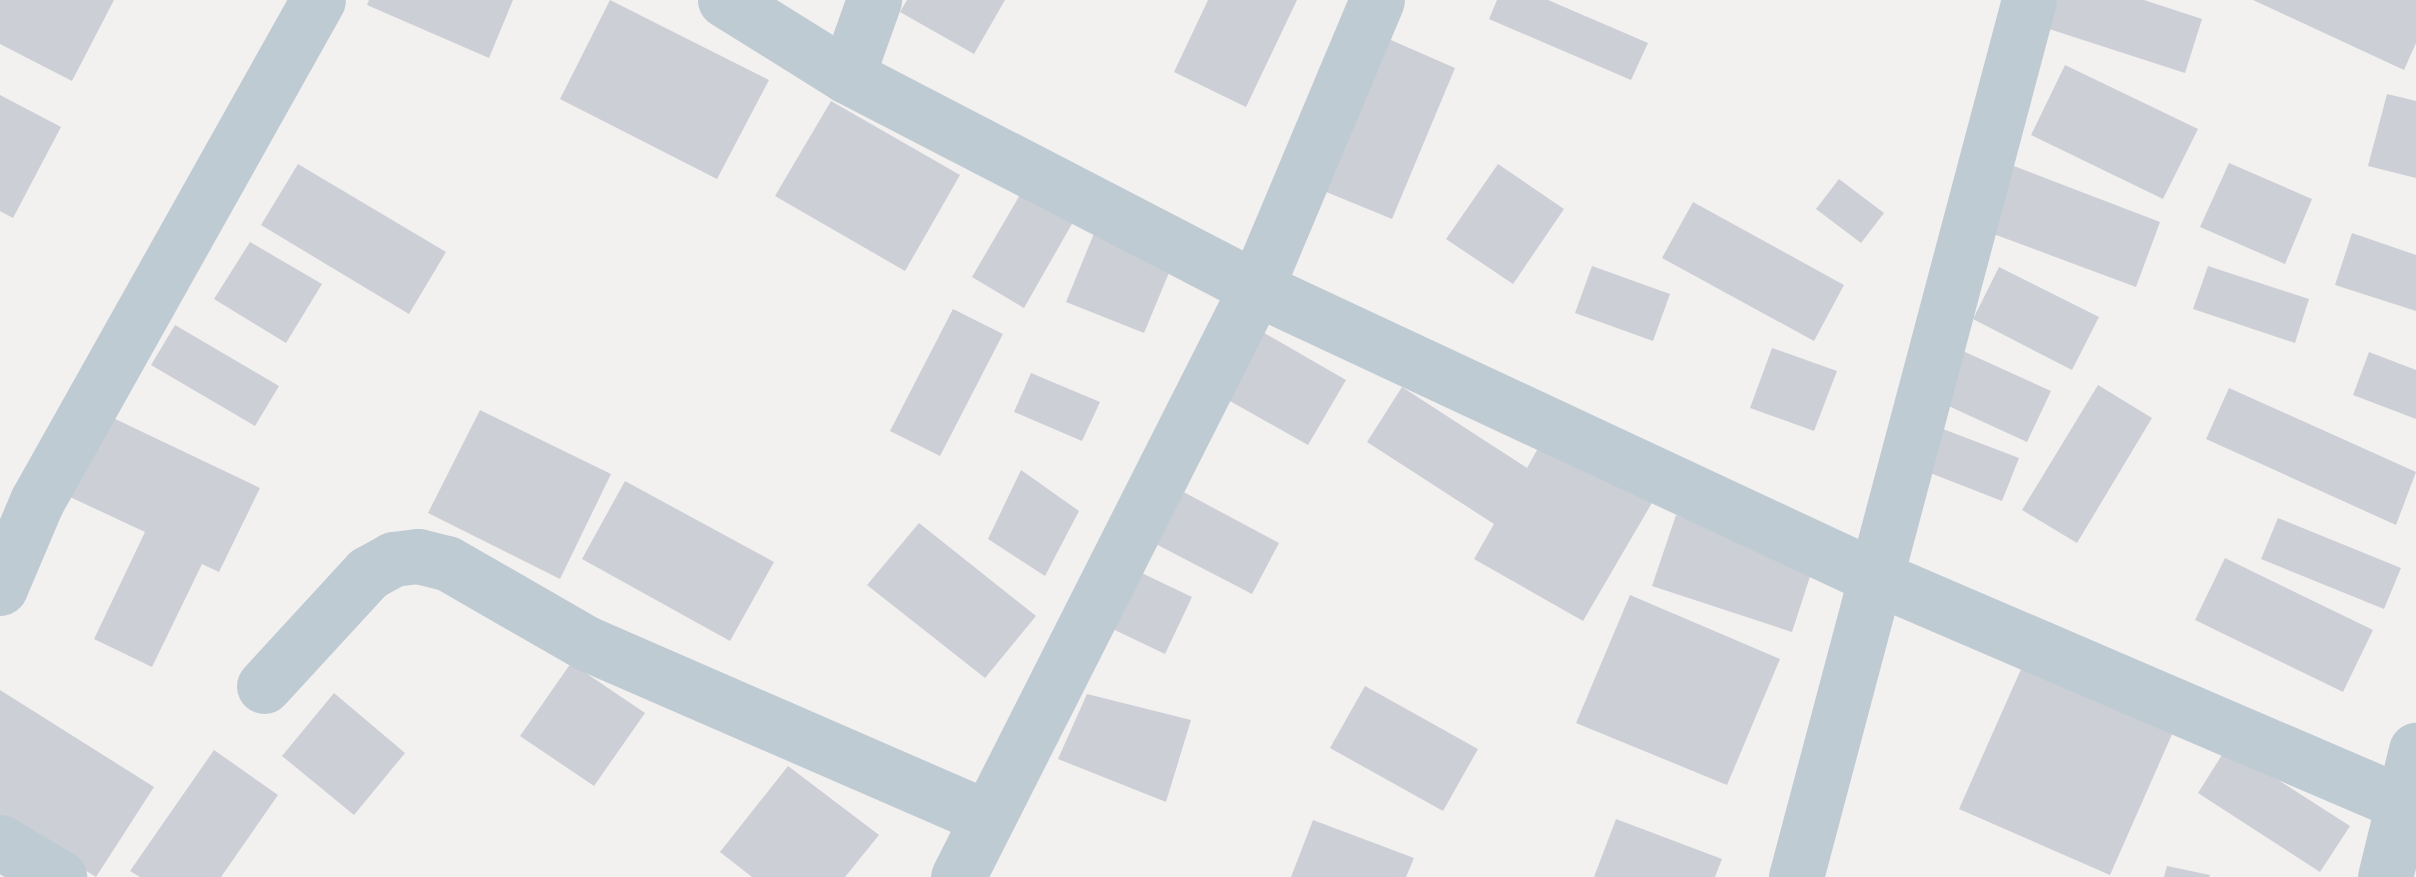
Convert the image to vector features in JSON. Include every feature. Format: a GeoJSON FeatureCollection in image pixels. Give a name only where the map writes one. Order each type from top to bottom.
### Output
{"type":"FeatureCollection","features":[{"type":"Feature","properties":{"kind":"street"},"geometry":{"type":"LineString","coordinates":[[0,588],[18,490],[318,0]]}},
{"type":"Feature","properties":{"kind":"street"},"geometry":{"type":"LineString","coordinates":[[726,0],[847,76],[1256,288],[1873,576],[2410,806]]}},
{"type":"Feature","properties":{"kind":"street"},"geometry":{"type":"LineString","coordinates":[[847,76],[874,0]]}},
{"type":"Feature","properties":{"kind":"street"},"geometry":{"type":"LineString","coordinates":[[958,877],[984,816],[1256,288],[1377,0]]}},
{"type":"Feature","properties":{"kind":"street"},"geometry":{"type":"LineString","coordinates":[[1796,877],[2029,0]]}},
{"type":"Feature","properties":{"kind":"street"},"geometry":{"type":"LineString","coordinates":[[264,686],[368,573],[393,559],[418,556],[448,563],[586,642],[984,816]]}},
{"type":"Feature","properties":{"kind":"street"},"geometry":{"type":"LineString","coordinates":[[2385,877],[2410,806],[2416,750]]}},
{"type":"Feature","properties":{"kind":"street"},"geometry":{"type":"LineString","coordinates":[[0,842],[59,877]]}},
{"type":"Feature","properties":{"kind":"building"},"geometry":{"type":"Polygon","coordinates":[[[0,0],[114,0],[72,81],[0,44],[0,0]]]}},
{"type":"Feature","properties":{"kind":"building"},"geometry":{"type":"Polygon","coordinates":[[[369,0],[513,0],[489,58],[367,5],[369,0]]]}},
{"type":"Feature","properties":{"kind":"building"},"geometry":{"type":"Polygon","coordinates":[[[610,0],[769,80],[717,179],[560,99],[610,0]]]}},
{"type":"Feature","properties":{"kind":"building"},"geometry":{"type":"Polygon","coordinates":[[[907,0],[1005,0],[974,54],[900,12],[907,0]]]}},
{"type":"Feature","properties":{"kind":"building"},"geometry":{"type":"Polygon","coordinates":[[[1208,0],[1297,0],[1246,107],[1174,72],[1208,0]]]}},
{"type":"Feature","properties":{"kind":"building"},"geometry":{"type":"Polygon","coordinates":[[[1497,0],[1548,0],[1648,43],[1631,80],[1489,19],[1497,0]]]}},
{"type":"Feature","properties":{"kind":"building"},"geometry":{"type":"Polygon","coordinates":[[[2052,0],[2144,0],[2202,19],[2185,73],[2043,27],[2052,0]]]}},
{"type":"Feature","properties":{"kind":"building"},"geometry":{"type":"Polygon","coordinates":[[[2253,0],[2416,0],[2416,43],[2404,70],[2253,0]]]}},
{"type":"Feature","properties":{"kind":"building"},"geometry":{"type":"Polygon","coordinates":[[[1384,37],[1455,68],[1392,219],[1319,189],[1384,37]]]}},
{"type":"Feature","properties":{"kind":"building"},"geometry":{"type":"Polygon","coordinates":[[[2065,65],[2198,129],[2163,199],[2031,135],[2065,65]]]}},
{"type":"Feature","properties":{"kind":"building"},"geometry":{"type":"Polygon","coordinates":[[[2387,94],[2416,101],[2416,178],[2368,166],[2387,94]]]}},
{"type":"Feature","properties":{"kind":"building"},"geometry":{"type":"Polygon","coordinates":[[[0,95],[61,127],[13,218],[0,211],[0,95]]]}},
{"type":"Feature","properties":{"kind":"building"},"geometry":{"type":"Polygon","coordinates":[[[831,101],[960,175],[905,271],[775,196],[831,101]]]}},
{"type":"Feature","properties":{"kind":"building"},"geometry":{"type":"Polygon","coordinates":[[[2229,163],[2312,199],[2285,264],[2200,227],[2229,163]]]}},
{"type":"Feature","properties":{"kind":"building"},"geometry":{"type":"Polygon","coordinates":[[[298,164],[446,252],[409,314],[261,225],[298,164]]]}},
{"type":"Feature","properties":{"kind":"building"},"geometry":{"type":"Polygon","coordinates":[[[1498,164],[1564,209],[1513,284],[1446,239],[1498,164]]]}},
{"type":"Feature","properties":{"kind":"building"},"geometry":{"type":"Polygon","coordinates":[[[2014,166],[2160,222],[2136,287],[1988,232],[2014,166]]]}},
{"type":"Feature","properties":{"kind":"building"},"geometry":{"type":"Polygon","coordinates":[[[1839,179],[1884,213],[1861,243],[1816,209],[1839,179]]]}},
{"type":"Feature","properties":{"kind":"building"},"geometry":{"type":"Polygon","coordinates":[[[1021,193],[1073,222],[1024,308],[972,277],[1021,193]]]}},
{"type":"Feature","properties":{"kind":"building"},"geometry":{"type":"Polygon","coordinates":[[[1693,202],[1844,285],[1814,341],[1662,258],[1693,202]]]}},
{"type":"Feature","properties":{"kind":"building"},"geometry":{"type":"Polygon","coordinates":[[[1095,231],[1173,263],[1144,333],[1066,302],[1095,231]]]}},
{"type":"Feature","properties":{"kind":"building"},"geometry":{"type":"Polygon","coordinates":[[[2352,233],[2416,255],[2416,311],[2335,285],[2352,233]]]}},
{"type":"Feature","properties":{"kind":"building"},"geometry":{"type":"Polygon","coordinates":[[[250,242],[322,284],[286,343],[214,299],[250,242]]]}},
{"type":"Feature","properties":{"kind":"building"},"geometry":{"type":"Polygon","coordinates":[[[1592,266],[1670,294],[1653,341],[1575,313],[1592,266]]]}},
{"type":"Feature","properties":{"kind":"building"},"geometry":{"type":"Polygon","coordinates":[[[2208,266],[2309,299],[2295,343],[2193,309],[2208,266]]]}},
{"type":"Feature","properties":{"kind":"building"},"geometry":{"type":"Polygon","coordinates":[[[1999,267],[2099,317],[2072,370],[1973,319],[1999,267]]]}},
{"type":"Feature","properties":{"kind":"building"},"geometry":{"type":"Polygon","coordinates":[[[953,309],[1003,334],[940,456],[890,431],[953,309]]]}},
{"type":"Feature","properties":{"kind":"building"},"geometry":{"type":"Polygon","coordinates":[[[175,325],[279,386],[255,426],[151,365],[175,325]]]}},
{"type":"Feature","properties":{"kind":"building"},"geometry":{"type":"Polygon","coordinates":[[[1259,330],[1346,380],[1308,445],[1221,396],[1259,330]]]}},
{"type":"Feature","properties":{"kind":"building"},"geometry":{"type":"Polygon","coordinates":[[[1954,347],[2051,391],[2027,442],[1931,398],[1954,347]]]}},
{"type":"Feature","properties":{"kind":"building"},"geometry":{"type":"Polygon","coordinates":[[[1772,348],[1837,371],[1814,431],[1750,408],[1772,348]]]}},
{"type":"Feature","properties":{"kind":"building"},"geometry":{"type":"Polygon","coordinates":[[[2369,352],[2416,370],[2416,419],[2353,395],[2369,352]]]}},
{"type":"Feature","properties":{"kind":"building"},"geometry":{"type":"Polygon","coordinates":[[[1031,373],[1100,402],[1082,441],[1014,412],[1031,373]]]}},
{"type":"Feature","properties":{"kind":"building"},"geometry":{"type":"Polygon","coordinates":[[[2098,385],[2152,418],[2077,543],[2022,510],[2098,385]]]}},
{"type":"Feature","properties":{"kind":"building"},"geometry":{"type":"Polygon","coordinates":[[[1402,387],[1527,468],[1547,432],[1656,496],[1583,621],[1474,559],[1494,524],[1367,442],[1402,387]]]}},
{"type":"Feature","properties":{"kind":"building"},"geometry":{"type":"Polygon","coordinates":[[[2229,388],[2416,472],[2396,525],[2206,439],[2229,388]]]}},
{"type":"Feature","properties":{"kind":"building"},"geometry":{"type":"Polygon","coordinates":[[[480,410],[611,474],[560,579],[428,513],[480,410]]]}},
{"type":"Feature","properties":{"kind":"building"},"geometry":{"type":"Polygon","coordinates":[[[109,416],[260,488],[219,572],[202,564],[152,667],[94,639],[145,532],[70,497],[109,416]]]}},
{"type":"Feature","properties":{"kind":"building"},"geometry":{"type":"Polygon","coordinates":[[[1943,429],[2019,458],[2002,501],[1925,471],[1943,429]]]}},
{"type":"Feature","properties":{"kind":"building"},"geometry":{"type":"Polygon","coordinates":[[[1021,470],[1079,511],[1045,576],[988,539],[1021,470]]]}},
{"type":"Feature","properties":{"kind":"building"},"geometry":{"type":"Polygon","coordinates":[[[625,481],[774,562],[730,641],[582,559],[625,481]]]}},
{"type":"Feature","properties":{"kind":"building"},"geometry":{"type":"Polygon","coordinates":[[[1178,489],[1279,543],[1252,594],[1150,541],[1178,489]]]}},
{"type":"Feature","properties":{"kind":"building"},"geometry":{"type":"Polygon","coordinates":[[[1676,515],[1815,561],[1792,632],[1652,586],[1676,515]]]}},
{"type":"Feature","properties":{"kind":"building"},"geometry":{"type":"Polygon","coordinates":[[[2278,518],[2401,568],[2384,609],[2261,559],[2278,518]]]}},
{"type":"Feature","properties":{"kind":"building"},"geometry":{"type":"Polygon","coordinates":[[[919,523],[1036,616],[985,678],[867,585],[919,523]]]}},
{"type":"Feature","properties":{"kind":"building"},"geometry":{"type":"Polygon","coordinates":[[[2225,558],[2373,630],[2343,692],[2195,620],[2225,558]]]}},
{"type":"Feature","properties":{"kind":"building"},"geometry":{"type":"Polygon","coordinates":[[[1127,566],[1192,597],[1165,654],[1100,623],[1127,566]]]}},
{"type":"Feature","properties":{"kind":"building"},"geometry":{"type":"Polygon","coordinates":[[[1630,595],[1780,659],[1727,785],[1576,723],[1630,595]]]}},
{"type":"Feature","properties":{"kind":"building"},"geometry":{"type":"Polygon","coordinates":[[[2026,658],[2177,723],[2110,875],[1959,809],[2026,658]]]}},
{"type":"Feature","properties":{"kind":"building"},"geometry":{"type":"Polygon","coordinates":[[[571,663],[645,713],[594,786],[520,736],[571,663]]]}},
{"type":"Feature","properties":{"kind":"building"},"geometry":{"type":"Polygon","coordinates":[[[1365,686],[1478,749],[1443,811],[1330,748],[1365,686]]]}},
{"type":"Feature","properties":{"kind":"building"},"geometry":{"type":"Polygon","coordinates":[[[0,690],[154,787],[96,877],[0,817],[0,690]]]}},
{"type":"Feature","properties":{"kind":"building"},"geometry":{"type":"Polygon","coordinates":[[[334,693],[405,753],[354,815],[282,756],[334,693]]]}},
{"type":"Feature","properties":{"kind":"building"},"geometry":{"type":"Polygon","coordinates":[[[1087,694],[1191,720],[1166,802],[1058,759],[1087,694]]]}},
{"type":"Feature","properties":{"kind":"building"},"geometry":{"type":"Polygon","coordinates":[[[2227,747],[2350,826],[2320,872],[2198,793],[2227,747]]]}},
{"type":"Feature","properties":{"kind":"building"},"geometry":{"type":"Polygon","coordinates":[[[214,750],[278,795],[221,877],[140,877],[130,871],[214,750]]]}},
{"type":"Feature","properties":{"kind":"building"},"geometry":{"type":"Polygon","coordinates":[[[788,766],[879,835],[845,877],[752,877],[720,852],[788,766]]]}},
{"type":"Feature","properties":{"kind":"building"},"geometry":{"type":"Polygon","coordinates":[[[1616,819],[1722,859],[1715,877],[1594,877],[1616,819]]]}},
{"type":"Feature","properties":{"kind":"building"},"geometry":{"type":"Polygon","coordinates":[[[1313,820],[1414,858],[1406,877],[1291,877],[1313,820]]]}},
{"type":"Feature","properties":{"kind":"building"},"geometry":{"type":"Polygon","coordinates":[[[2167,866],[2210,875],[2164,877],[2167,866]]]}}]}
